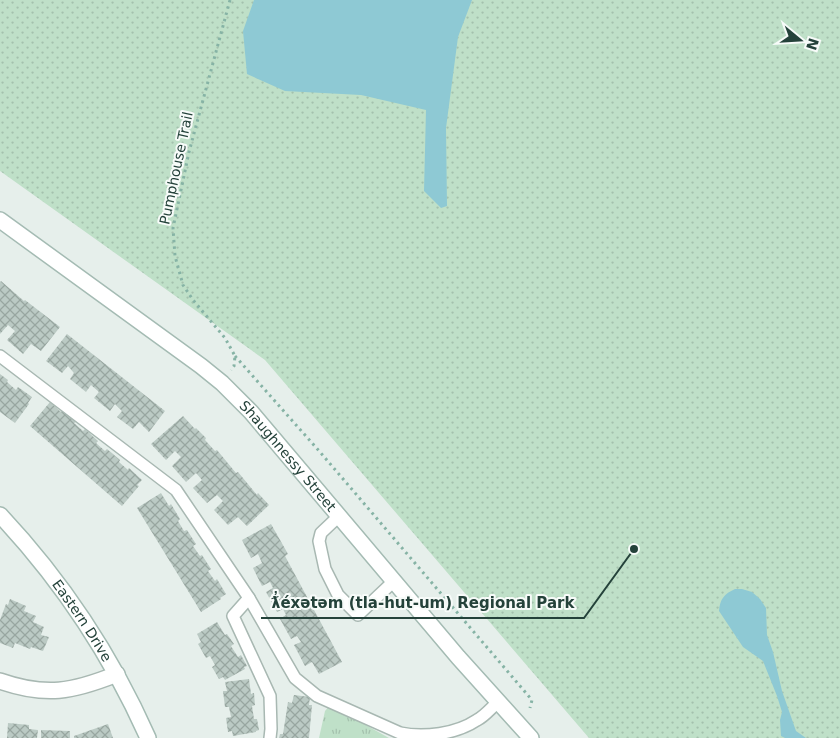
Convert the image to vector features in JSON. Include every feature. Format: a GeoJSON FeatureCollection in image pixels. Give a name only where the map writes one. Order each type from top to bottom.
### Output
{"type":"FeatureCollection","features":[{"type":"Feature","properties":{"kind":"main road","name":"Shaughnessy Street"},"geometry":{"type":"LineString","coordinates":[[0,220],[182,351],[222,383],[251,412],[394,581],[531,738]]}},
{"type":"Feature","properties":{"kind":"main road","name":"Eastern Drive"},"geometry":{"type":"LineString","coordinates":[[0,515],[26,543],[78,614],[116,674],[148,738]]}},
{"type":"Feature","properties":{"kind":"main road"},"geometry":{"type":"LineString","coordinates":[[0,681],[29,689],[50,692],[80,688],[116,674]]}},
{"type":"Feature","properties":{"kind":"lane"},"geometry":{"type":"LineString","coordinates":[[0,356],[176,490],[249,598],[295,678],[317,696],[400,733],[411,736],[455,730],[476,721],[498,702]]}},
{"type":"Feature","properties":{"kind":"lane"},"geometry":{"type":"LineString","coordinates":[[339,516],[321,533],[319,541],[325,569],[338,595],[358,615],[394,581]]}},
{"type":"Feature","properties":{"kind":"lane"},"geometry":{"type":"LineString","coordinates":[[249,598],[234,616],[270,696],[270,738]]}},
{"type":"Feature","properties":{"kind":"path","name":"Pumphouse Trail"},"geometry":{"type":"LineString","coordinates":[[230,0],[189,152],[173,228],[175,256],[183,285],[225,338],[235,356],[320,452],[532,700],[530,708]]}},
{"type":"Feature","properties":{"kind":"path"},"geometry":{"type":"LineString","coordinates":[[222,383],[234,366],[235,356]]}},
{"type":"Feature","properties":{"kind":"green space"},"geometry":{"type":"Polygon","coordinates":[[[0,0],[840,0],[840,738],[589,738],[265,360],[0,171],[0,0]]]}},
{"type":"Feature","properties":{"kind":"green space"},"geometry":{"type":"Polygon","coordinates":[[[330,705],[389,738],[319,738],[325,711],[330,705]]]}},
{"type":"Feature","properties":{"kind":"water"},"geometry":{"type":"Polygon","coordinates":[[[254,0],[472,0],[458,37],[446,128],[447,206],[441,208],[424,191],[426,110],[361,95],[285,91],[247,74],[243,31],[254,0]]]}},
{"type":"Feature","properties":{"kind":"water"},"geometry":{"type":"Polygon","coordinates":[[[735,589],[752,592],[766,608],[767,635],[782,691],[796,731],[806,738],[785,738],[781,736],[780,720],[782,712],[763,661],[743,647],[719,611],[723,597],[735,589]]]}},
{"type":"Feature","properties":{"kind":"building"},"geometry":{"type":"Polygon","coordinates":[[[1,281],[24,301],[60,327],[41,351],[31,344],[23,354],[7,340],[15,331],[8,325],[0,334],[1,281]]]}},
{"type":"Feature","properties":{"kind":"building"},"geometry":{"type":"Polygon","coordinates":[[[67,334],[165,411],[149,432],[139,422],[133,429],[117,417],[122,411],[115,404],[110,411],[94,398],[99,392],[91,385],[86,392],[70,379],[74,373],[68,366],[62,373],[46,361],[67,334]]]}},
{"type":"Feature","properties":{"kind":"building"},"geometry":{"type":"Polygon","coordinates":[[[0,374],[16,390],[18,387],[32,397],[15,423],[0,412],[0,374]]]}},
{"type":"Feature","properties":{"kind":"building"},"geometry":{"type":"Polygon","coordinates":[[[50,402],[61,412],[63,410],[83,431],[85,429],[98,441],[96,443],[105,451],[107,449],[128,470],[129,468],[142,480],[122,506],[30,426],[50,402]]]}},
{"type":"Feature","properties":{"kind":"building"},"geometry":{"type":"Polygon","coordinates":[[[183,416],[206,438],[205,440],[215,451],[217,450],[236,473],[238,472],[257,495],[258,493],[269,505],[247,526],[238,517],[228,525],[214,510],[223,501],[217,495],[207,503],[193,488],[202,480],[196,473],[186,482],[172,466],[181,457],[175,451],[166,460],[151,444],[183,416]]]}},
{"type":"Feature","properties":{"kind":"building"},"geometry":{"type":"Polygon","coordinates":[[[161,493],[169,506],[171,504],[180,519],[178,521],[184,531],[187,530],[196,544],[193,546],[200,556],[202,555],[211,569],[208,571],[215,581],[217,579],[226,594],[201,612],[137,508],[161,493]]]}},
{"type":"Feature","properties":{"kind":"building"},"geometry":{"type":"Polygon","coordinates":[[[271,524],[288,554],[285,556],[342,662],[319,674],[312,662],[305,666],[294,645],[301,642],[297,636],[291,639],[280,619],[286,615],[283,609],[277,612],[266,592],[273,588],[270,582],[262,586],[253,568],[262,563],[258,554],[251,558],[242,540],[271,524]]]}},
{"type":"Feature","properties":{"kind":"building"},"geometry":{"type":"Polygon","coordinates":[[[10,599],[26,606],[24,611],[36,616],[33,622],[44,627],[41,635],[49,637],[43,651],[31,647],[30,649],[15,643],[13,648],[0,643],[0,620],[10,599]]]}},
{"type":"Feature","properties":{"kind":"building"},"geometry":{"type":"Polygon","coordinates":[[[217,622],[225,635],[227,634],[234,644],[231,646],[238,657],[241,655],[247,666],[225,680],[223,677],[219,679],[212,667],[215,665],[210,656],[206,658],[198,644],[201,642],[197,634],[217,622]]]}},
{"type":"Feature","properties":{"kind":"building"},"geometry":{"type":"Polygon","coordinates":[[[249,679],[251,694],[254,693],[255,705],[252,706],[254,719],[257,719],[259,730],[233,736],[232,731],[228,732],[226,718],[231,717],[229,707],[225,707],[223,691],[227,691],[225,682],[249,679]]]}},
{"type":"Feature","properties":{"kind":"building"},"geometry":{"type":"Polygon","coordinates":[[[294,695],[310,697],[309,705],[312,705],[309,738],[279,738],[280,734],[283,734],[288,702],[292,703],[294,695]]]}},
{"type":"Feature","properties":{"kind":"building"},"geometry":{"type":"Polygon","coordinates":[[[8,723],[29,725],[29,729],[38,730],[37,738],[7,738],[8,723]]]}},
{"type":"Feature","properties":{"kind":"building"},"geometry":{"type":"Polygon","coordinates":[[[108,724],[113,738],[74,738],[74,736],[108,724]]]}},
{"type":"Feature","properties":{"kind":"building"},"geometry":{"type":"Polygon","coordinates":[[[41,730],[70,731],[70,738],[41,738],[41,730]]]}},
{"type":"Feature","properties":{"kind":"place","name":"ƛ̓éxətəm (tla-hut-um) Regional Park"},"geometry":{"type":"Point","coordinates":[634,549]}}]}
